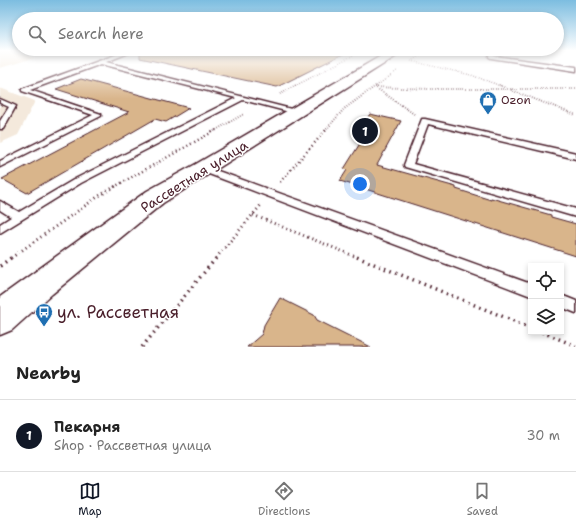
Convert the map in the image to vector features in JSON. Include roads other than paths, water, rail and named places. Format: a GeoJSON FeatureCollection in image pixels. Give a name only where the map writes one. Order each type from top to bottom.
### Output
{"type":"FeatureCollection","features":[{"type":"Feature","properties":{"kind":"street","name":"Рассветная улица"},"geometry":{"type":"LineString","coordinates":[[0,318],[41,284],[155,197],[297,112],[385,66]]}},
{"type":"Feature","properties":{"kind":"lane"},"geometry":{"type":"LineString","coordinates":[[0,164],[98,115],[24,90],[89,66]]}},
{"type":"Feature","properties":{"kind":"lane"},"geometry":{"type":"LineString","coordinates":[[117,66],[297,112]]}},
{"type":"Feature","properties":{"kind":"lane"},"geometry":{"type":"LineString","coordinates":[[556,66],[576,69]]}},
{"type":"Feature","properties":{"kind":"lane"},"geometry":{"type":"LineString","coordinates":[[0,229],[78,181],[242,98]]}},
{"type":"Feature","properties":{"kind":"lane"},"geometry":{"type":"LineString","coordinates":[[0,101],[13,106],[0,127]]}},
{"type":"Feature","properties":{"kind":"lane"},"geometry":{"type":"LineString","coordinates":[[576,156],[425,121],[408,165],[576,213]]}},
{"type":"Feature","properties":{"kind":"lane"},"geometry":{"type":"LineString","coordinates":[[204,169],[528,289]]}},
{"type":"Feature","properties":{"kind":"lane"},"geometry":{"type":"LineString","coordinates":[[0,205],[19,217]]}},
{"type":"Feature","properties":{"kind":"lane"},"geometry":{"type":"LineString","coordinates":[[564,302],[576,307]]}},
{"type":"Feature","properties":{"kind":"place","name":"Ozon"},"geometry":{"type":"Point","coordinates":[488,115]}},
{"type":"Feature","properties":{"kind":"place","name":"Пекарня"},"geometry":{"type":"Point","coordinates":[365,131]}},
{"type":"Feature","properties":{"kind":"place","name":"ул. Рассветная"},"geometry":{"type":"Point","coordinates":[44,327]}}]}
